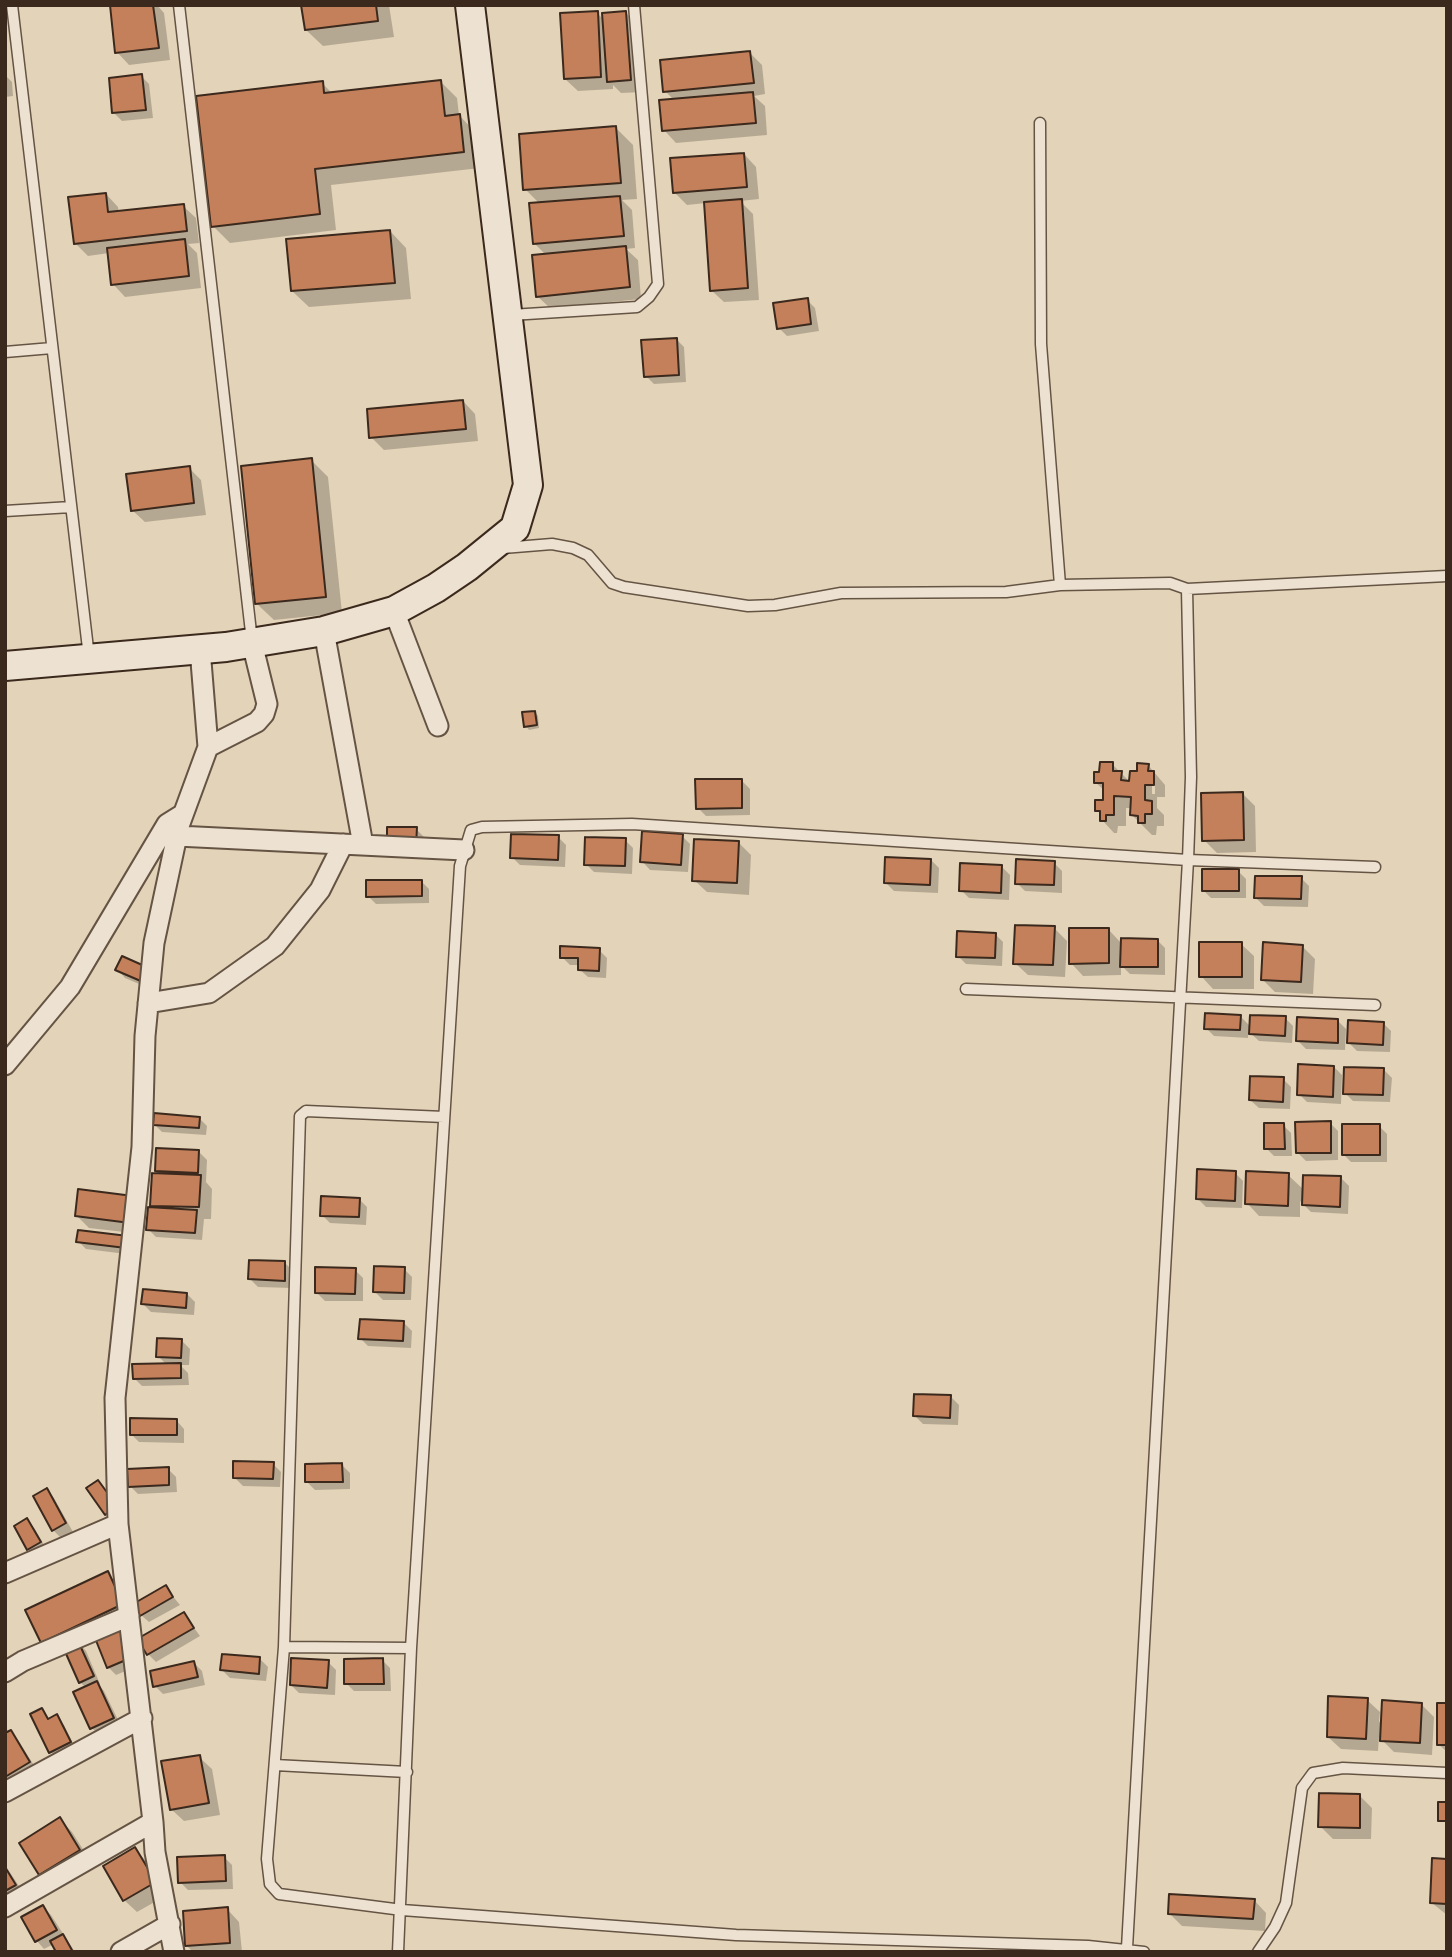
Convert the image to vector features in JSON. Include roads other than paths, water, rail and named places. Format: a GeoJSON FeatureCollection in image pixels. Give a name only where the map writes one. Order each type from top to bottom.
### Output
{"type":"FeatureCollection","features":[{"type":"Feature","properties":{"kind":"street"},"geometry":{"type":"LineString","coordinates":[[5,666],[200,649],[324,631],[394,611],[436,588],[515,528],[528,485],[470,5]]}},
{"type":"Feature","properties":{"kind":"street"},"geometry":{"type":"LineString","coordinates":[[394,611],[438,726]]}},
{"type":"Feature","properties":{"kind":"street"},"geometry":{"type":"LineString","coordinates":[[148,1003],[209,993],[275,946],[353,844],[324,631]]}},
{"type":"Feature","properties":{"kind":"street"},"geometry":{"type":"LineString","coordinates":[[208,747],[257,722],[264,714],[267,704],[252,643]]}},
{"type":"Feature","properties":{"kind":"street"},"geometry":{"type":"LineString","coordinates":[[174,1952],[155,1852],[142,1718],[118,1524],[115,1398],[142,1147],[148,1003],[154,943],[183,814],[208,747],[200,649]]}},
{"type":"Feature","properties":{"kind":"street"},"geometry":{"type":"LineString","coordinates":[[5,1065],[70,987],[167,824],[183,814]]}},
{"type":"Feature","properties":{"kind":"street"},"geometry":{"type":"LineString","coordinates":[[177,836],[464,850]]}},
{"type":"Feature","properties":{"kind":"street"},"geometry":{"type":"LineString","coordinates":[[5,1573],[118,1524]]}},
{"type":"Feature","properties":{"kind":"street"},"geometry":{"type":"LineString","coordinates":[[5,1672],[23,1661],[129,1616]]}},
{"type":"Feature","properties":{"kind":"street"},"geometry":{"type":"LineString","coordinates":[[5,1792],[142,1718]]}},
{"type":"Feature","properties":{"kind":"street"},"geometry":{"type":"LineString","coordinates":[[5,1907],[153,1822]]}},
{"type":"Feature","properties":{"kind":"street"},"geometry":{"type":"LineString","coordinates":[[121,1952],[170,1924]]}},
{"type":"Feature","properties":{"kind":"lane"},"geometry":{"type":"LineString","coordinates":[[12,5],[89,657]]}},
{"type":"Feature","properties":{"kind":"lane"},"geometry":{"type":"LineString","coordinates":[[179,5],[252,643]]}},
{"type":"Feature","properties":{"kind":"lane"},"geometry":{"type":"LineString","coordinates":[[507,315],[637,307],[649,297],[658,284],[634,5]]}},
{"type":"Feature","properties":{"kind":"lane"},"geometry":{"type":"LineString","coordinates":[[1040,123],[1041,344],[1060,585]]}},
{"type":"Feature","properties":{"kind":"lane"},"geometry":{"type":"LineString","coordinates":[[5,352],[52,348]]}},
{"type":"Feature","properties":{"kind":"lane"},"geometry":{"type":"LineString","coordinates":[[5,511],[71,507]]}},
{"type":"Feature","properties":{"kind":"lane"},"geometry":{"type":"LineString","coordinates":[[489,549],[552,544],[573,548],[588,555],[612,583],[624,587],[748,606],[775,605],[841,593],[1006,592],[1060,585],[1170,583],[1187,589],[1447,576]]}},
{"type":"Feature","properties":{"kind":"lane"},"geometry":{"type":"LineString","coordinates":[[1127,1948],[1188,860],[1191,778],[1187,589]]}},
{"type":"Feature","properties":{"kind":"lane"},"geometry":{"type":"LineString","coordinates":[[398,1952],[402,1910],[411,1648],[460,866],[471,830],[482,827],[632,824],[1188,860],[1375,867]]}},
{"type":"Feature","properties":{"kind":"lane"},"geometry":{"type":"LineString","coordinates":[[965,989],[1375,1004]]}},
{"type":"Feature","properties":{"kind":"lane"},"geometry":{"type":"LineString","coordinates":[[444,1117],[306,1111],[300,1116],[284,1647],[268,1871],[270,1884],[279,1894],[402,1910],[736,1935],[1127,1948],[1144,1952]]}},
{"type":"Feature","properties":{"kind":"lane"},"geometry":{"type":"LineString","coordinates":[[284,1647],[411,1648]]}},
{"type":"Feature","properties":{"kind":"lane"},"geometry":{"type":"LineString","coordinates":[[275,1765],[407,1772]]}},
{"type":"Feature","properties":{"kind":"lane"},"geometry":{"type":"LineString","coordinates":[[1258,1952],[1275,1927],[1286,1903],[1302,1788],[1313,1773],[1343,1768],[1447,1773]]}}]}
